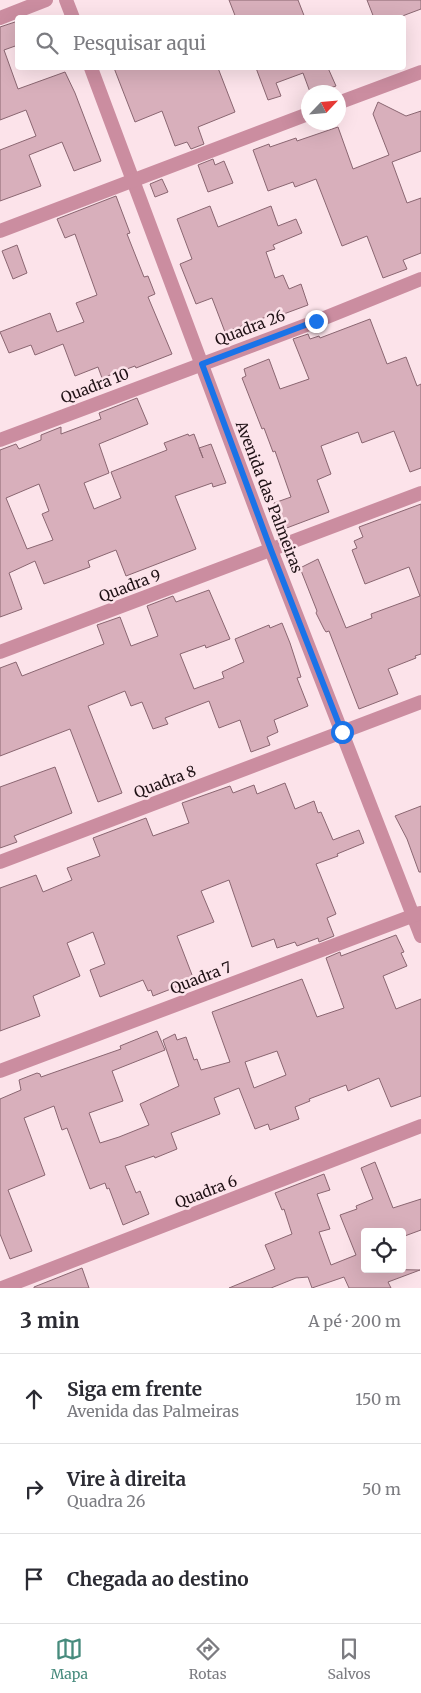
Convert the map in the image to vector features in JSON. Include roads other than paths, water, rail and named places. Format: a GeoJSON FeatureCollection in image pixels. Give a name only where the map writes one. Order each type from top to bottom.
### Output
{"type":"FeatureCollection","features":[{"type":"Feature","properties":{"kind":"street"},"geometry":{"type":"LineString","coordinates":[[0,18],[46,0]]}},
{"type":"Feature","properties":{"kind":"street"},"geometry":{"type":"LineString","coordinates":[[66,0],[71,15]]}},
{"type":"Feature","properties":{"kind":"street","name":"Avenida das Palmeiras"},"geometry":{"type":"LineString","coordinates":[[92,70],[271,550],[342,732],[417,914],[421,936]]}},
{"type":"Feature","properties":{"kind":"street"},"geometry":{"type":"LineString","coordinates":[[346,100],[421,72]]}},
{"type":"Feature","properties":{"kind":"street"},"geometry":{"type":"LineString","coordinates":[[0,231],[301,117]]}},
{"type":"Feature","properties":{"kind":"street","name":"Quadra 26"},"geometry":{"type":"LineString","coordinates":[[202,364],[421,279]]}},
{"type":"Feature","properties":{"kind":"street","name":"Quadra 10"},"geometry":{"type":"LineString","coordinates":[[0,440],[202,364]]}},
{"type":"Feature","properties":{"kind":"street","name":"Quadra 9"},"geometry":{"type":"LineString","coordinates":[[0,652],[421,493]]}},
{"type":"Feature","properties":{"kind":"street","name":"Quadra 8"},"geometry":{"type":"LineString","coordinates":[[0,862],[421,702]]}},
{"type":"Feature","properties":{"kind":"street","name":"Quadra 7"},"geometry":{"type":"LineString","coordinates":[[0,1071],[417,914]]}},
{"type":"Feature","properties":{"kind":"street","name":"Quadra 6"},"geometry":{"type":"LineString","coordinates":[[2,1288],[421,1126]]}}]}
